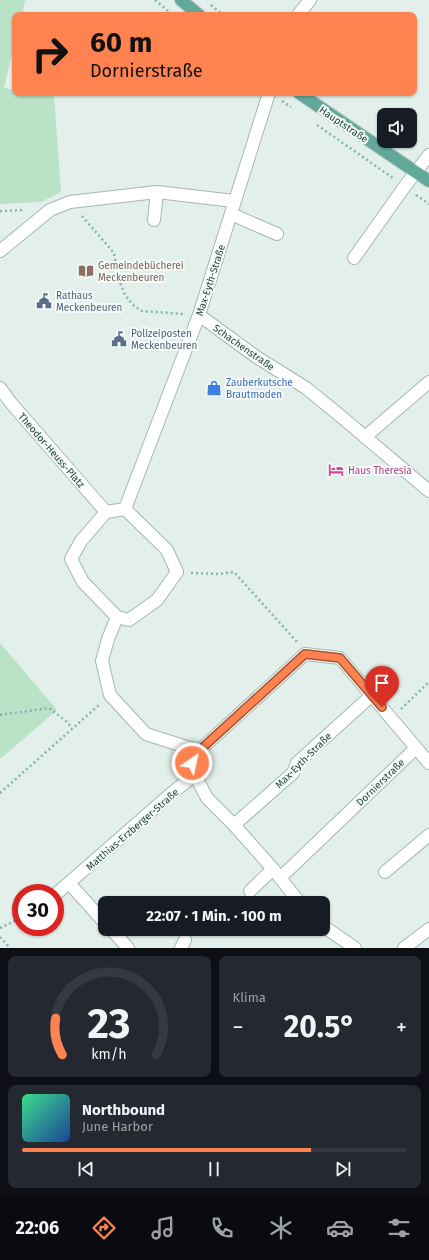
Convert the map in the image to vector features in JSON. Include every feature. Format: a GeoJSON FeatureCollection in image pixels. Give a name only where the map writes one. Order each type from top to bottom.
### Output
{"type":"FeatureCollection","features":[{"type":"Feature","properties":{"kind":"main road"},"geometry":{"type":"LineString","coordinates":[[181,0],[195,12]]}},
{"type":"Feature","properties":{"kind":"main road","name":"Hauptstraße"},"geometry":{"type":"LineString","coordinates":[[303,96],[429,181]]}},
{"type":"Feature","properties":{"kind":"street"},"geometry":{"type":"LineString","coordinates":[[300,12],[310,0]]}},
{"type":"Feature","properties":{"kind":"street","name":"Max-Eyth-Straße"},"geometry":{"type":"LineString","coordinates":[[125,509],[199,315],[234,201],[272,96]]}},
{"type":"Feature","properties":{"kind":"street"},"geometry":{"type":"LineString","coordinates":[[354,258],[429,155]]}},
{"type":"Feature","properties":{"kind":"street"},"geometry":{"type":"LineString","coordinates":[[154,220],[158,192]]}},
{"type":"Feature","properties":{"kind":"street"},"geometry":{"type":"LineString","coordinates":[[0,251],[50,210],[70,202],[158,192],[234,201]]}},
{"type":"Feature","properties":{"kind":"street"},"geometry":{"type":"LineString","coordinates":[[231,214],[277,234]]}},
{"type":"Feature","properties":{"kind":"street","name":"Schachenstraße"},"geometry":{"type":"LineString","coordinates":[[199,315],[255,356],[306,388],[429,491]]}},
{"type":"Feature","properties":{"kind":"street"},"geometry":{"type":"LineString","coordinates":[[365,437],[429,382]]}},
{"type":"Feature","properties":{"kind":"street","name":"Theodor-Heuss-Platz"},"geometry":{"type":"LineString","coordinates":[[0,388],[11,403],[106,512]]}},
{"type":"Feature","properties":{"kind":"street"},"geometry":{"type":"LineString","coordinates":[[125,509],[167,550],[177,572],[156,600],[129,620],[117,617],[83,582],[71,559],[81,541],[106,512],[125,509]]}},
{"type":"Feature","properties":{"kind":"street"},"geometry":{"type":"LineString","coordinates":[[117,617],[108,639],[102,661],[110,694],[146,734],[199,751]]}},
{"type":"Feature","properties":{"kind":"street"},"geometry":{"type":"LineString","coordinates":[[294,896],[234,825],[207,798],[192,763],[199,751],[305,654],[340,658],[429,763]]}},
{"type":"Feature","properties":{"kind":"street","name":"Max-Eyth-Straße"},"geometry":{"type":"LineString","coordinates":[[234,825],[293,772],[297,763],[372,695]]}},
{"type":"Feature","properties":{"kind":"street","name":"Dornierstraße"},"geometry":{"type":"LineString","coordinates":[[276,874],[344,817],[416,748]]}},
{"type":"Feature","properties":{"kind":"street","name":"Matthias-Erzberger-Straße"},"geometry":{"type":"LineString","coordinates":[[64,887],[173,792],[196,775]]}},
{"type":"Feature","properties":{"kind":"street"},"geometry":{"type":"LineString","coordinates":[[385,872],[429,835]]}},
{"type":"Feature","properties":{"kind":"street"},"geometry":{"type":"LineString","coordinates":[[250,891],[276,874]]}},
{"type":"Feature","properties":{"kind":"street"},"geometry":{"type":"LineString","coordinates":[[69,883],[98,915]]}},
{"type":"Feature","properties":{"kind":"street"},"geometry":{"type":"LineString","coordinates":[[404,948],[429,929]]}},
{"type":"Feature","properties":{"kind":"street"},"geometry":{"type":"LineString","coordinates":[[330,931],[355,948]]}},
{"type":"Feature","properties":{"kind":"street"},"geometry":{"type":"LineString","coordinates":[[117,936],[128,948]]}},
{"type":"Feature","properties":{"kind":"path"},"geometry":{"type":"LineString","coordinates":[[154,0],[169,12]]}},
{"type":"Feature","properties":{"kind":"path"},"geometry":{"type":"LineString","coordinates":[[211,5],[219,12]]}},
{"type":"Feature","properties":{"kind":"path"},"geometry":{"type":"LineString","coordinates":[[274,96],[296,110]]}},
{"type":"Feature","properties":{"kind":"path"},"geometry":{"type":"LineString","coordinates":[[315,124],[429,204]]}},
{"type":"Feature","properties":{"kind":"path"},"geometry":{"type":"LineString","coordinates":[[70,202],[114,253],[118,278],[125,295],[133,305],[142,311],[199,315]]}},
{"type":"Feature","properties":{"kind":"path"},"geometry":{"type":"LineString","coordinates":[[177,572],[219,574],[234,572],[295,638],[305,654]]}},
{"type":"Feature","properties":{"kind":"path"},"geometry":{"type":"LineString","coordinates":[[391,719],[429,682]]}},
{"type":"Feature","properties":{"kind":"path"},"geometry":{"type":"LineString","coordinates":[[0,792],[110,694]]}},
{"type":"Feature","properties":{"kind":"path"},"geometry":{"type":"LineString","coordinates":[[0,714],[49,708],[66,721],[72,728]]}},
{"type":"Feature","properties":{"kind":"path"},"geometry":{"type":"LineString","coordinates":[[0,928],[12,922]]}},
{"type":"Feature","properties":{"kind":"path"},"geometry":{"type":"LineString","coordinates":[[0,937],[10,948]]}},
{"type":"Feature","properties":{"kind":"green space"},"geometry":{"type":"Polygon","coordinates":[[[0,0],[25,0],[23,12],[12,12],[12,54],[4,88],[12,89],[12,96],[54,96],[61,192],[41,202],[0,204],[0,0]]]}},
{"type":"Feature","properties":{"kind":"green space"},"geometry":{"type":"Polygon","coordinates":[[[0,643],[57,710],[0,759],[0,643]]]}},
{"type":"Feature","properties":{"kind":"place","name":"Gemeindebücherei Meckenbeuren"},"geometry":{"type":"Point","coordinates":[86,271]}},
{"type":"Feature","properties":{"kind":"place","name":"Rathaus Meckenbeuren"},"geometry":{"type":"Point","coordinates":[44,301]}},
{"type":"Feature","properties":{"kind":"place","name":"Polizeiposten Meckenbeuren"},"geometry":{"type":"Point","coordinates":[119,339]}},
{"type":"Feature","properties":{"kind":"place","name":"Zauberkutsche Brautmoden"},"geometry":{"type":"Point","coordinates":[214,388]}},
{"type":"Feature","properties":{"kind":"place","name":"Haus Theresia"},"geometry":{"type":"Point","coordinates":[336,470]}},
{"type":"Feature","properties":{"kind":"route"},"geometry":{"type":"LineString","coordinates":[[192,763],[199,751],[305,654],[340,658],[382,707]]}}]}
